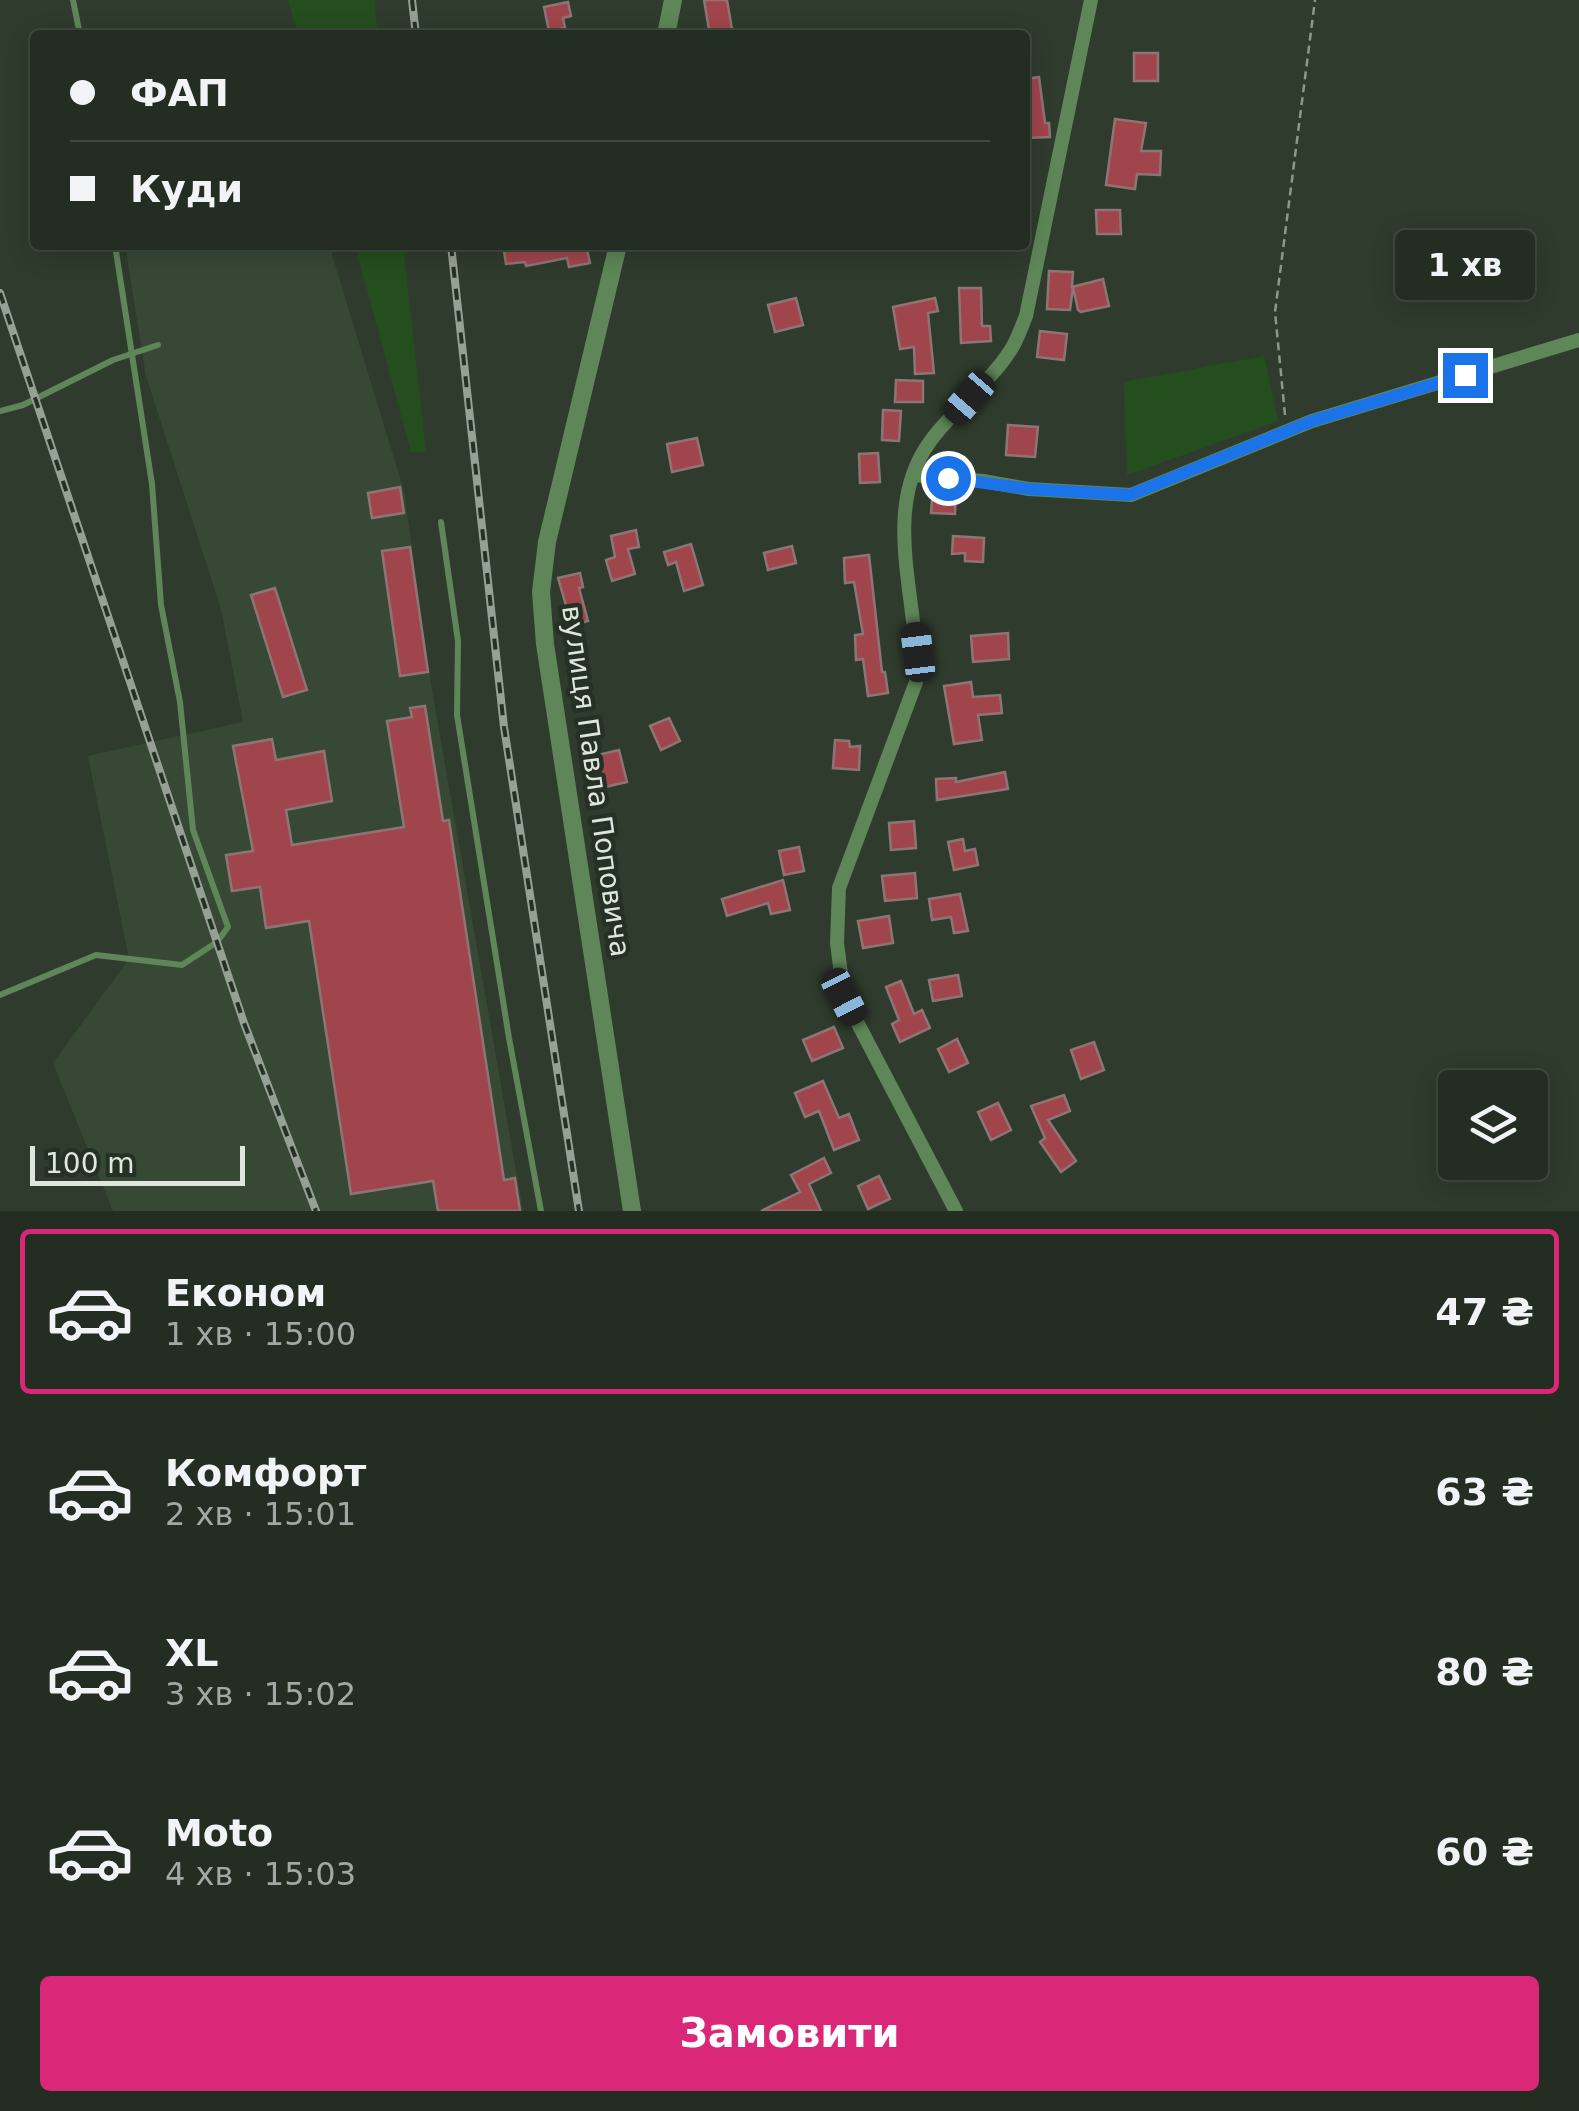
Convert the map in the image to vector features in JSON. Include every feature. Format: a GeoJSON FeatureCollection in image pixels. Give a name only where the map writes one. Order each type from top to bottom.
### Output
{"type":"FeatureCollection","features":[{"type":"Feature","properties":{"kind":"street"},"geometry":{"type":"LineString","coordinates":[[667,30],[672,0]]}},
{"type":"Feature","properties":{"kind":"street"},"geometry":{"type":"LineString","coordinates":[[956,1211],[844,997],[837,943],[839,888],[916,682],[918,652],[902,518],[913,474],[928,444],[1010,351],[1026,316],[1091,0]]}},
{"type":"Feature","properties":{"kind":"street","name":"вулиця Павла Поповича"},"geometry":{"type":"LineString","coordinates":[[617,250],[548,542],[541,592],[632,1211]]}},
{"type":"Feature","properties":{"kind":"street"},"geometry":{"type":"LineString","coordinates":[[913,474],[1029,489],[1130,495],[1287,432],[1579,340]]}},
{"type":"Feature","properties":{"kind":"lane"},"geometry":{"type":"LineString","coordinates":[[74,0],[79,30]]}},
{"type":"Feature","properties":{"kind":"lane"},"geometry":{"type":"LineString","coordinates":[[0,995],[96,955],[182,965],[217,942],[228,927],[193,830],[180,702],[161,604],[152,484],[116,250]]}},
{"type":"Feature","properties":{"kind":"lane"},"geometry":{"type":"LineString","coordinates":[[0,411],[23,405],[158,345]]}},
{"type":"Feature","properties":{"kind":"lane"},"geometry":{"type":"LineString","coordinates":[[441,522],[458,641],[457,714],[541,1211]]}},
{"type":"Feature","properties":{"kind":"path"},"geometry":{"type":"LineString","coordinates":[[1287,432],[1275,312],[1315,0]]}},
{"type":"Feature","properties":{"kind":"shaded area"},"geometry":{"type":"Polygon","coordinates":[[[126,250],[331,250],[404,491],[431,684],[523,1211],[113,1211],[53,1063],[129,959],[88,756],[243,722],[221,609],[146,376],[126,250]]]}},
{"type":"Feature","properties":{"kind":"green space"},"geometry":{"type":"Polygon","coordinates":[[[288,0],[374,0],[377,30],[297,30],[288,0]]]}},
{"type":"Feature","properties":{"kind":"green space"},"geometry":{"type":"Polygon","coordinates":[[[356,250],[404,250],[426,452],[411,452],[356,250]]]}},
{"type":"Feature","properties":{"kind":"green space"},"geometry":{"type":"Polygon","coordinates":[[[1264,356],[1278,421],[1127,475],[1124,382],[1264,356]]]}},
{"type":"Feature","properties":{"kind":"building"},"geometry":{"type":"Polygon","coordinates":[[[704,0],[727,0],[732,30],[709,30],[704,0]]]}},
{"type":"Feature","properties":{"kind":"building"},"geometry":{"type":"Polygon","coordinates":[[[568,2],[571,16],[563,18],[565,28],[549,30],[544,7],[568,2]]]}},
{"type":"Feature","properties":{"kind":"building"},"geometry":{"type":"Polygon","coordinates":[[[1134,53],[1158,53],[1158,81],[1134,81],[1134,53]]]}},
{"type":"Feature","properties":{"kind":"building"},"geometry":{"type":"Polygon","coordinates":[[[1039,77],[1050,137],[1030,138],[1030,78],[1039,77]]]}},
{"type":"Feature","properties":{"kind":"building"},"geometry":{"type":"Polygon","coordinates":[[[1115,119],[1146,123],[1141,151],[1161,151],[1160,175],[1137,174],[1135,189],[1106,185],[1115,119]]]}},
{"type":"Feature","properties":{"kind":"building"},"geometry":{"type":"Polygon","coordinates":[[[1096,210],[1120,210],[1121,234],[1097,234],[1096,210]]]}},
{"type":"Feature","properties":{"kind":"building"},"geometry":{"type":"Polygon","coordinates":[[[587,250],[590,263],[569,267],[567,258],[526,266],[525,262],[506,264],[504,251],[587,250]]]}},
{"type":"Feature","properties":{"kind":"building"},"geometry":{"type":"Polygon","coordinates":[[[1049,271],[1073,272],[1072,287],[1103,279],[1109,306],[1081,312],[1073,287],[1070,310],[1047,309],[1049,271]]]}},
{"type":"Feature","properties":{"kind":"building"},"geometry":{"type":"Polygon","coordinates":[[[959,288],[981,288],[982,326],[990,326],[991,341],[961,343],[959,288]]]}},
{"type":"Feature","properties":{"kind":"building"},"geometry":{"type":"Polygon","coordinates":[[[796,298],[803,325],[775,332],[768,305],[796,298]]]}},
{"type":"Feature","properties":{"kind":"building"},"geometry":{"type":"Polygon","coordinates":[[[935,298],[938,311],[928,313],[934,373],[915,374],[914,347],[900,349],[893,307],[935,298]]]}},
{"type":"Feature","properties":{"kind":"building"},"geometry":{"type":"Polygon","coordinates":[[[1040,331],[1067,334],[1064,360],[1037,357],[1040,331]]]}},
{"type":"Feature","properties":{"kind":"building"},"geometry":{"type":"Polygon","coordinates":[[[896,380],[923,381],[923,402],[895,402],[896,380]]]}},
{"type":"Feature","properties":{"kind":"building"},"geometry":{"type":"Polygon","coordinates":[[[883,410],[901,411],[899,441],[882,440],[883,410]]]}},
{"type":"Feature","properties":{"kind":"building"},"geometry":{"type":"Polygon","coordinates":[[[1008,425],[1038,427],[1035,457],[1006,455],[1008,425]]]}},
{"type":"Feature","properties":{"kind":"building"},"geometry":{"type":"Polygon","coordinates":[[[697,438],[703,465],[672,472],[667,444],[697,438]]]}},
{"type":"Feature","properties":{"kind":"building"},"geometry":{"type":"Polygon","coordinates":[[[878,453],[880,482],[860,483],[859,454],[878,453]]]}},
{"type":"Feature","properties":{"kind":"building"},"geometry":{"type":"Polygon","coordinates":[[[400,487],[404,513],[372,518],[368,493],[400,487]]]}},
{"type":"Feature","properties":{"kind":"building"},"geometry":{"type":"Polygon","coordinates":[[[933,487],[956,489],[955,514],[931,513],[933,487]]]}},
{"type":"Feature","properties":{"kind":"building"},"geometry":{"type":"Polygon","coordinates":[[[636,530],[639,547],[628,549],[635,574],[612,581],[606,560],[615,557],[611,536],[636,530]]]}},
{"type":"Feature","properties":{"kind":"building"},"geometry":{"type":"Polygon","coordinates":[[[953,536],[984,538],[983,562],[965,561],[965,553],[952,554],[953,536]]]}},
{"type":"Feature","properties":{"kind":"building"},"geometry":{"type":"Polygon","coordinates":[[[691,544],[703,585],[684,591],[676,562],[668,565],[664,552],[691,544]]]}},
{"type":"Feature","properties":{"kind":"building"},"geometry":{"type":"Polygon","coordinates":[[[792,546],[796,563],[768,570],[764,553],[792,546]]]}},
{"type":"Feature","properties":{"kind":"building"},"geometry":{"type":"Polygon","coordinates":[[[410,547],[428,672],[400,676],[382,551],[410,547]]]}},
{"type":"Feature","properties":{"kind":"building"},"geometry":{"type":"Polygon","coordinates":[[[869,555],[882,672],[888,693],[868,696],[863,659],[856,660],[855,635],[863,634],[854,582],[845,583],[844,558],[869,555]]]}},
{"type":"Feature","properties":{"kind":"building"},"geometry":{"type":"Polygon","coordinates":[[[580,573],[583,587],[579,588],[588,621],[572,626],[558,578],[580,573]]]}},
{"type":"Feature","properties":{"kind":"building"},"geometry":{"type":"Polygon","coordinates":[[[275,588],[307,690],[283,697],[251,595],[275,588]]]}},
{"type":"Feature","properties":{"kind":"building"},"geometry":{"type":"Polygon","coordinates":[[[1008,633],[1009,659],[973,662],[971,636],[1008,633]]]}},
{"type":"Feature","properties":{"kind":"building"},"geometry":{"type":"Polygon","coordinates":[[[971,682],[973,697],[1000,695],[1002,713],[978,715],[982,740],[954,744],[944,686],[971,682]]]}},
{"type":"Feature","properties":{"kind":"building"},"geometry":{"type":"Polygon","coordinates":[[[425,706],[443,821],[449,820],[504,1180],[515,1178],[520,1211],[438,1211],[433,1181],[351,1194],[309,921],[266,928],[260,887],[232,891],[226,855],[253,851],[233,746],[272,739],[276,760],[324,751],[332,801],[286,810],[292,845],[404,827],[387,721],[412,717],[410,708],[425,706]]]}},
{"type":"Feature","properties":{"kind":"building"},"geometry":{"type":"Polygon","coordinates":[[[669,718],[680,741],[661,750],[650,726],[669,718]]]}},
{"type":"Feature","properties":{"kind":"building"},"geometry":{"type":"Polygon","coordinates":[[[835,740],[849,741],[850,747],[860,746],[859,770],[833,768],[835,740]]]}},
{"type":"Feature","properties":{"kind":"building"},"geometry":{"type":"Polygon","coordinates":[[[619,750],[627,782],[605,787],[598,755],[619,750]]]}},
{"type":"Feature","properties":{"kind":"building"},"geometry":{"type":"Polygon","coordinates":[[[1005,772],[1008,789],[937,800],[936,779],[956,778],[956,782],[1005,772]]]}},
{"type":"Feature","properties":{"kind":"building"},"geometry":{"type":"Polygon","coordinates":[[[914,821],[916,848],[891,850],[889,823],[914,821]]]}},
{"type":"Feature","properties":{"kind":"building"},"geometry":{"type":"Polygon","coordinates":[[[963,839],[965,851],[975,849],[978,865],[954,870],[948,842],[963,839]]]}},
{"type":"Feature","properties":{"kind":"building"},"geometry":{"type":"Polygon","coordinates":[[[799,847],[804,871],[784,875],[779,851],[799,847]]]}},
{"type":"Feature","properties":{"kind":"building"},"geometry":{"type":"Polygon","coordinates":[[[915,873],[917,898],[885,901],[882,876],[915,873]]]}},
{"type":"Feature","properties":{"kind":"building"},"geometry":{"type":"Polygon","coordinates":[[[783,880],[790,910],[771,914],[768,903],[727,916],[722,899],[783,880]]]}},
{"type":"Feature","properties":{"kind":"building"},"geometry":{"type":"Polygon","coordinates":[[[960,894],[968,931],[954,933],[951,917],[932,920],[929,899],[960,894]]]}},
{"type":"Feature","properties":{"kind":"building"},"geometry":{"type":"Polygon","coordinates":[[[889,916],[893,943],[863,948],[858,921],[889,916]]]}},
{"type":"Feature","properties":{"kind":"building"},"geometry":{"type":"Polygon","coordinates":[[[958,975],[962,996],[933,1001],[929,980],[958,975]]]}},
{"type":"Feature","properties":{"kind":"building"},"geometry":{"type":"Polygon","coordinates":[[[901,981],[914,1014],[922,1010],[930,1028],[900,1042],[892,1024],[899,1020],[886,987],[901,981]]]}},
{"type":"Feature","properties":{"kind":"building"},"geometry":{"type":"Polygon","coordinates":[[[834,1027],[843,1048],[812,1061],[803,1040],[834,1027]]]}},
{"type":"Feature","properties":{"kind":"building"},"geometry":{"type":"Polygon","coordinates":[[[957,1039],[968,1063],[949,1072],[938,1049],[957,1039]]]}},
{"type":"Feature","properties":{"kind":"building"},"geometry":{"type":"Polygon","coordinates":[[[1094,1042],[1104,1070],[1081,1079],[1071,1050],[1094,1042]]]}},
{"type":"Feature","properties":{"kind":"building"},"geometry":{"type":"Polygon","coordinates":[[[823,1081],[839,1118],[849,1114],[859,1140],[834,1150],[819,1111],[805,1117],[795,1093],[823,1081]]]}},
{"type":"Feature","properties":{"kind":"building"},"geometry":{"type":"Polygon","coordinates":[[[1064,1095],[1070,1111],[1048,1120],[1076,1161],[1061,1172],[1040,1142],[1045,1138],[1031,1106],[1064,1095]]]}},
{"type":"Feature","properties":{"kind":"building"},"geometry":{"type":"Polygon","coordinates":[[[998,1103],[1011,1130],[991,1140],[978,1112],[998,1103]]]}},
{"type":"Feature","properties":{"kind":"building"},"geometry":{"type":"Polygon","coordinates":[[[824,1158],[831,1173],[809,1184],[821,1211],[761,1211],[800,1192],[791,1175],[824,1158]]]}},
{"type":"Feature","properties":{"kind":"building"},"geometry":{"type":"Polygon","coordinates":[[[879,1176],[890,1199],[868,1209],[858,1186],[879,1176]]]}},
{"type":"Feature","properties":{"kind":"railway"},"geometry":{"type":"LineString","coordinates":[[412,0],[415,30]]}},
{"type":"Feature","properties":{"kind":"railway"},"geometry":{"type":"LineString","coordinates":[[452,250],[504,727],[579,1211]]}},
{"type":"Feature","properties":{"kind":"railway"},"geometry":{"type":"LineString","coordinates":[[0,293],[244,1023],[316,1211]]}},
{"type":"Feature","properties":{"kind":"route"},"geometry":{"type":"LineString","coordinates":[[948,478],[1029,489],[1130,495],[1312,421],[1465,375]]}}]}
